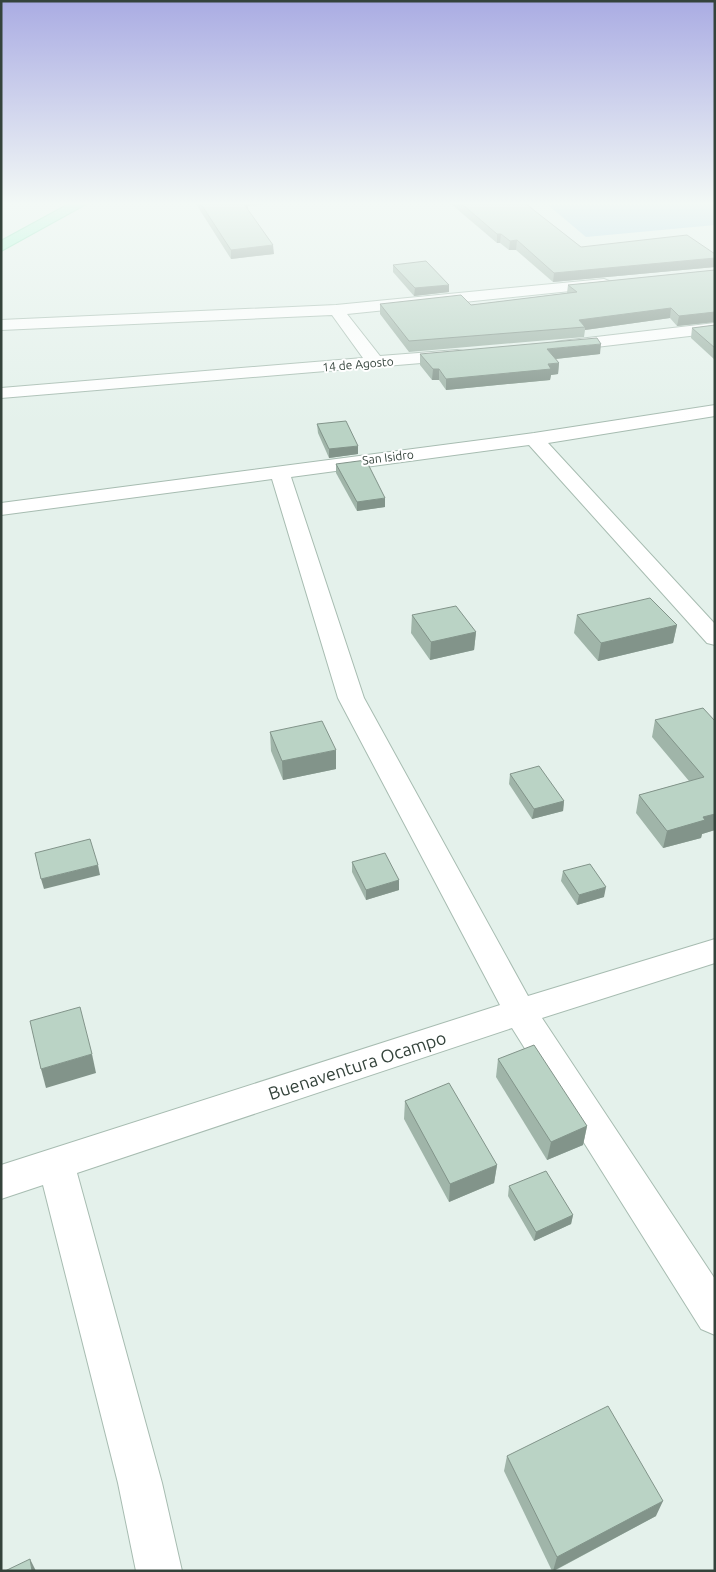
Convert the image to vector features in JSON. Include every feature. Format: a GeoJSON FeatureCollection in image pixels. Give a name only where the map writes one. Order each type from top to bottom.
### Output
{"type":"FeatureCollection","features":[{"type":"Feature","properties":{"kind":"street"},"geometry":{"type":"LineString","coordinates":[[1,325],[336,310],[618,282]]}},
{"type":"Feature","properties":{"kind":"street"},"geometry":{"type":"LineString","coordinates":[[336,310],[375,362]]}},
{"type":"Feature","properties":{"kind":"street"},"geometry":{"type":"LineString","coordinates":[[544,348],[715,328]]}},
{"type":"Feature","properties":{"kind":"street","name":"14 de Agosto"},"geometry":{"type":"LineString","coordinates":[[1,393],[474,354]]}},
{"type":"Feature","properties":{"kind":"street","name":"San Isidro"},"geometry":{"type":"LineString","coordinates":[[1,509],[534,439],[715,410]]}},
{"type":"Feature","properties":{"kind":"street"},"geometry":{"type":"LineString","coordinates":[[534,439],[715,638]]}},
{"type":"Feature","properties":{"kind":"street"},"geometry":{"type":"LineString","coordinates":[[279,471],[351,698],[520,1012],[715,1315]]}},
{"type":"Feature","properties":{"kind":"street","name":"Buenaventura Ocampo"},"geometry":{"type":"LineString","coordinates":[[1,1182],[520,1012],[715,951]]}},
{"type":"Feature","properties":{"kind":"street"},"geometry":{"type":"LineString","coordinates":[[56,1163],[138,1473],[159,1571]]}},
{"type":"Feature","properties":{"kind":"building"},"geometry":{"type":"Polygon","coordinates":[[[405,277],[442,277],[449,285],[415,288],[405,277]]]}},
{"type":"Feature","properties":{"kind":"building"},"geometry":{"type":"Polygon","coordinates":[[[643,277],[715,277],[715,312],[679,316],[671,308],[579,320],[585,327],[409,341],[380,304],[461,295],[471,305],[577,292],[568,285],[643,277]]]}},
{"type":"Feature","properties":{"kind":"building"},"geometry":{"type":"Polygon","coordinates":[[[715,325],[715,348],[692,328],[715,325]]]}},
{"type":"Feature","properties":{"kind":"building"},"geometry":{"type":"Polygon","coordinates":[[[597,338],[601,344],[547,349],[559,363],[548,364],[551,369],[446,379],[439,369],[433,369],[420,354],[597,338]]]}},
{"type":"Feature","properties":{"kind":"building"},"geometry":{"type":"Polygon","coordinates":[[[346,421],[358,446],[329,449],[317,424],[346,421]]]}},
{"type":"Feature","properties":{"kind":"building"},"geometry":{"type":"Polygon","coordinates":[[[366,460],[385,498],[357,502],[336,464],[366,460]]]}},
{"type":"Feature","properties":{"kind":"building"},"geometry":{"type":"Polygon","coordinates":[[[650,598],[677,625],[601,643],[577,615],[650,598]]]}},
{"type":"Feature","properties":{"kind":"building"},"geometry":{"type":"Polygon","coordinates":[[[456,606],[476,632],[431,642],[412,615],[456,606]]]}},
{"type":"Feature","properties":{"kind":"building"},"geometry":{"type":"Polygon","coordinates":[[[703,708],[715,721],[715,814],[703,817],[705,820],[667,831],[639,795],[704,777],[655,720],[703,708]]]}},
{"type":"Feature","properties":{"kind":"building"},"geometry":{"type":"Polygon","coordinates":[[[322,721],[336,750],[282,761],[270,732],[322,721]]]}},
{"type":"Feature","properties":{"kind":"building"},"geometry":{"type":"Polygon","coordinates":[[[539,766],[564,801],[534,809],[510,774],[539,766]]]}},
{"type":"Feature","properties":{"kind":"building"},"geometry":{"type":"Polygon","coordinates":[[[90,839],[98,865],[41,879],[35,853],[90,839]]]}},
{"type":"Feature","properties":{"kind":"building"},"geometry":{"type":"Polygon","coordinates":[[[385,853],[399,880],[366,890],[352,862],[385,853]]]}},
{"type":"Feature","properties":{"kind":"building"},"geometry":{"type":"Polygon","coordinates":[[[590,864],[606,887],[579,895],[563,871],[590,864]]]}},
{"type":"Feature","properties":{"kind":"building"},"geometry":{"type":"Polygon","coordinates":[[[80,1007],[92,1054],[41,1069],[30,1021],[80,1007]]]}},
{"type":"Feature","properties":{"kind":"building"},"geometry":{"type":"Polygon","coordinates":[[[534,1045],[587,1126],[551,1142],[498,1059],[534,1045]]]}},
{"type":"Feature","properties":{"kind":"building"},"geometry":{"type":"Polygon","coordinates":[[[449,1083],[497,1165],[450,1184],[405,1101],[449,1083]]]}},
{"type":"Feature","properties":{"kind":"building"},"geometry":{"type":"Polygon","coordinates":[[[546,1171],[573,1215],[536,1232],[509,1186],[546,1171]]]}},
{"type":"Feature","properties":{"kind":"building"},"geometry":{"type":"Polygon","coordinates":[[[608,1406],[663,1501],[557,1557],[507,1456],[608,1406]]]}},
{"type":"Feature","properties":{"kind":"building"},"geometry":{"type":"Polygon","coordinates":[[[30,1559],[32,1571],[5,1571],[30,1559]]]}}]}
